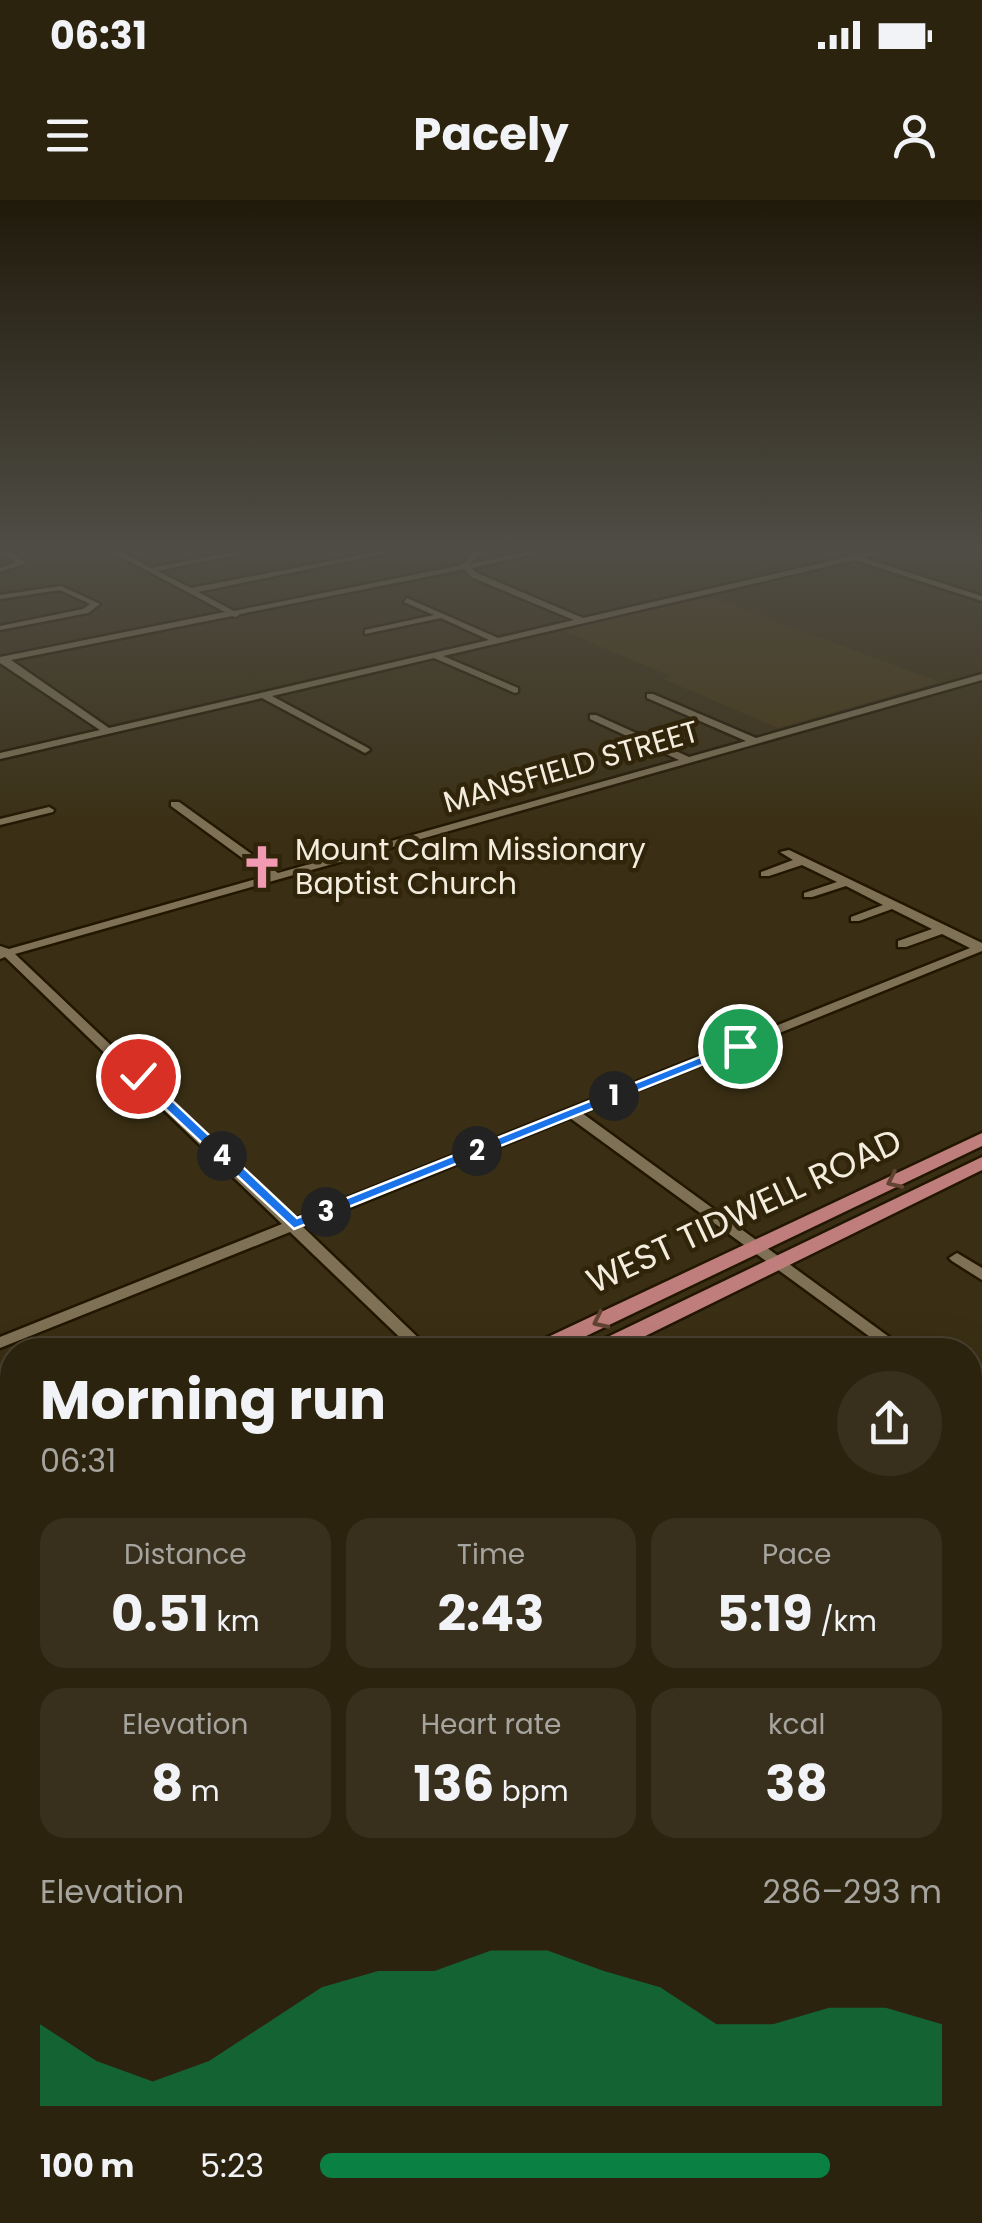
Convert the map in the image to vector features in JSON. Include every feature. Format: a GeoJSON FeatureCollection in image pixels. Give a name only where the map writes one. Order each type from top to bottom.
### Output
{"type":"FeatureCollection","features":[{"type":"Feature","properties":{"kind":"main road","name":"WEST TIDWELL ROAD"},"geometry":{"type":"LineString","coordinates":[[564,1338],[755,1247],[977,1152]]}},
{"type":"Feature","properties":{"kind":"main road","name":"WEST TIDWELL ROAD"},"geometry":{"type":"LineString","coordinates":[[623,1338],[776,1262],[977,1152]]}},
{"type":"Feature","properties":{"kind":"street"},"geometry":{"type":"LineString","coordinates":[[2,660],[71,646]]}},
{"type":"Feature","properties":{"kind":"street"},"geometry":{"type":"LineString","coordinates":[[0,756],[474,646]]}},
{"type":"Feature","properties":{"kind":"street"},"geometry":{"type":"LineString","coordinates":[[435,655],[515,690]]}},
{"type":"Feature","properties":{"kind":"street"},"geometry":{"type":"LineString","coordinates":[[2,660],[108,731]]}},
{"type":"Feature","properties":{"kind":"street","name":"MANSFIELD STREET"},"geometry":{"type":"LineString","coordinates":[[2,952],[982,677]]}},
{"type":"Feature","properties":{"kind":"street"},"geometry":{"type":"LineString","coordinates":[[262,694],[364,750]]}},
{"type":"Feature","properties":{"kind":"street"},"geometry":{"type":"LineString","coordinates":[[650,696],[755,741]]}},
{"type":"Feature","properties":{"kind":"street"},"geometry":{"type":"LineString","coordinates":[[594,717],[688,760]]}},
{"type":"Feature","properties":{"kind":"street"},"geometry":{"type":"LineString","coordinates":[[175,804],[276,877]]}},
{"type":"Feature","properties":{"kind":"street"},"geometry":{"type":"LineString","coordinates":[[0,822],[49,810]]}},
{"type":"Feature","properties":{"kind":"street"},"geometry":{"type":"LineString","coordinates":[[784,852],[981,948]]}},
{"type":"Feature","properties":{"kind":"street"},"geometry":{"type":"LineString","coordinates":[[765,874],[802,861]]}},
{"type":"Feature","properties":{"kind":"street"},"geometry":{"type":"LineString","coordinates":[[808,896],[846,883]]}},
{"type":"Feature","properties":{"kind":"street"},"geometry":{"type":"LineString","coordinates":[[855,919],[892,906]]}},
{"type":"Feature","properties":{"kind":"street"},"geometry":{"type":"LineString","coordinates":[[902,944],[941,930]]}},
{"type":"Feature","properties":{"kind":"street"},"geometry":{"type":"LineString","coordinates":[[12,1338],[981,948]]}},
{"type":"Feature","properties":{"kind":"street"},"geometry":{"type":"LineString","coordinates":[[2,952],[411,1338]]}},
{"type":"Feature","properties":{"kind":"street"},"geometry":{"type":"LineString","coordinates":[[572,1113],[882,1338]]}},
{"type":"Feature","properties":{"kind":"street"},"geometry":{"type":"LineString","coordinates":[[957,1258],[982,1274]]}},
{"type":"Feature","properties":{"kind":"shaded area"},"geometry":{"type":"Polygon","coordinates":[[[601,646],[844,646],[940,682],[778,728],[663,679],[670,676],[601,646]]]}},
{"type":"Feature","properties":{"kind":"place","name":"Mount Calm Missionary Baptist Church"},"geometry":{"type":"Point","coordinates":[262,867]}},
{"type":"Feature","properties":{"kind":"route"},"geometry":{"type":"LineString","coordinates":[[138,1076],[294,1224],[740,1046]]}}]}
